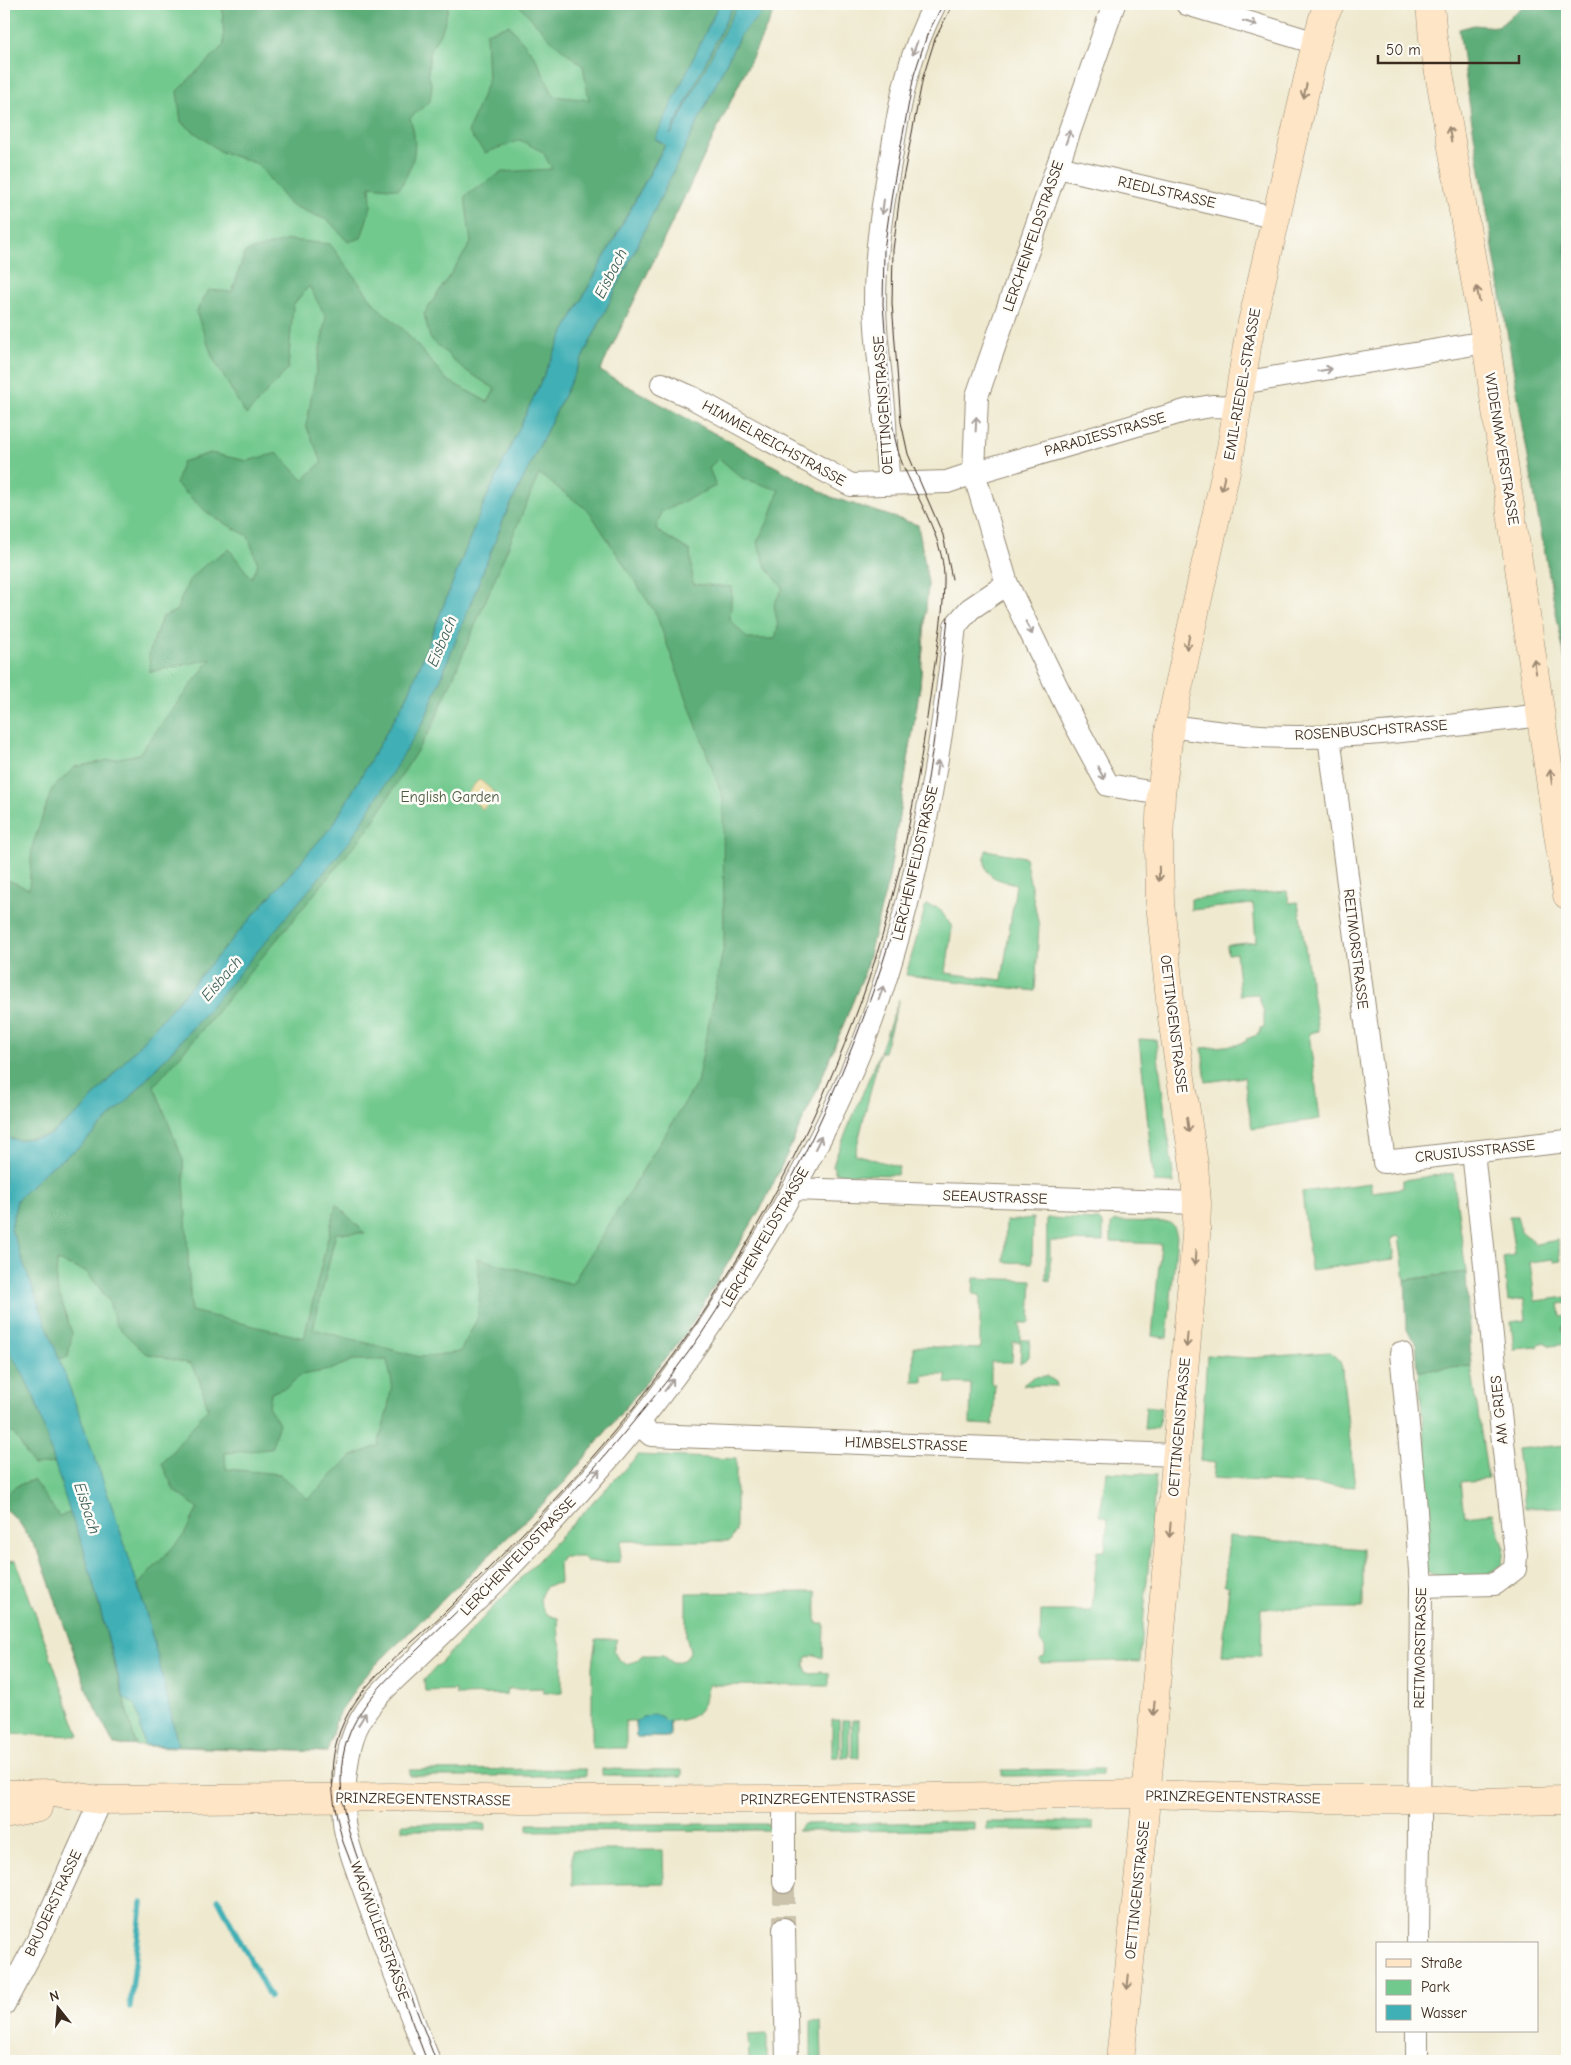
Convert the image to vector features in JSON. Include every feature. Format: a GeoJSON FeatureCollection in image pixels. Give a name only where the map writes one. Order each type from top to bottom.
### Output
{"type":"FeatureCollection","features":[{"type":"Feature","properties":{"kind":"main road","name":"WIDENMAYERSTRASSE"},"geometry":{"type":"LineString","coordinates":[[1430,4],[1434,38],[1486,342],[1567,895]]}},
{"type":"Feature","properties":{"kind":"main road"},"geometry":{"type":"LineString","coordinates":[[1316,44],[1327,7]]}},
{"type":"Feature","properties":{"kind":"main road","name":"EMIL-RIEDEL-STRASSE"},"geometry":{"type":"LineString","coordinates":[[1170,726],[1231,448],[1248,340],[1316,44]]}},
{"type":"Feature","properties":{"kind":"main road","name":"OETTINGENSTRASSE"},"geometry":{"type":"LineString","coordinates":[[1120,2061],[1196,1236],[1197,1203],[1194,1165],[1172,1018],[1160,903],[1159,845],[1161,794],[1170,726]]}},
{"type":"Feature","properties":{"kind":"main road"},"geometry":{"type":"LineString","coordinates":[[4,1784],[46,1800]]}},
{"type":"Feature","properties":{"kind":"main road","name":"PRINZREGENTENSTRASSE"},"geometry":{"type":"LineString","coordinates":[[4,1794],[46,1800],[344,1798],[522,1800],[784,1799],[1146,1794],[1307,1799],[1418,1799],[1476,1802],[1567,1800]]}},
{"type":"Feature","properties":{"kind":"main road"},"geometry":{"type":"LineString","coordinates":[[4,1815],[46,1800]]}},
{"type":"Feature","properties":{"kind":"main road","name":"PRINZREGENTENSTRASSE"},"geometry":{"type":"LineString","coordinates":[[4,1810],[46,1800]]}},
{"type":"Feature","properties":{"kind":"street","name":"OETTINGENSTRASSE"},"geometry":{"type":"LineString","coordinates":[[935,4],[920,33],[905,80],[884,192],[877,249],[875,304],[885,424],[885,455],[890,483],[947,482],[974,472]]}},
{"type":"Feature","properties":{"kind":"street","name":"LERCHENFELDSTRASSE"},"geometry":{"type":"LineString","coordinates":[[974,472],[977,396],[1114,4]]}},
{"type":"Feature","properties":{"kind":"street"},"geometry":{"type":"LineString","coordinates":[[1187,4],[1316,44]]}},
{"type":"Feature","properties":{"kind":"street","name":"RIEDLSTRASSE"},"geometry":{"type":"LineString","coordinates":[[1058,166],[1276,218]]}},
{"type":"Feature","properties":{"kind":"street","name":"PARADIESSTRASSE"},"geometry":{"type":"LineString","coordinates":[[974,472],[1240,395],[1486,342]]}},
{"type":"Feature","properties":{"kind":"street","name":"HIMMELREICHSTRASSE"},"geometry":{"type":"LineString","coordinates":[[662,384],[693,398],[851,485],[890,483]]}},
{"type":"Feature","properties":{"kind":"street"},"geometry":{"type":"LineString","coordinates":[[974,472],[1007,584],[1074,722],[1108,785],[1161,794]]}},
{"type":"Feature","properties":{"kind":"street","name":"LERCHENFELDSTRASSE"},"geometry":{"type":"LineString","coordinates":[[344,1798],[354,1734],[363,1716],[376,1698],[511,1566],[639,1424],[720,1314],[794,1189],[816,1148],[857,1058],[899,935],[931,802],[955,626],[970,609],[1007,584]]}},
{"type":"Feature","properties":{"kind":"street","name":"ROSENBUSCHSTRASSE"},"geometry":{"type":"LineString","coordinates":[[1170,726],[1262,736],[1329,736],[1377,733],[1542,714]]}},
{"type":"Feature","properties":{"kind":"street","name":"REITMORSTRASSE"},"geometry":{"type":"LineString","coordinates":[[1329,736],[1384,1162]]}},
{"type":"Feature","properties":{"kind":"street","name":"CRUSIUSSTRASSE"},"geometry":{"type":"LineString","coordinates":[[1384,1162],[1567,1141]]}},
{"type":"Feature","properties":{"kind":"street","name":"AM GRIES"},"geometry":{"type":"LineString","coordinates":[[1421,1586],[1495,1584],[1515,1569],[1516,1555],[1500,1426],[1473,1152]]}},
{"type":"Feature","properties":{"kind":"street","name":"SEEAUSTRASSE"},"geometry":{"type":"LineString","coordinates":[[794,1189],[1197,1203]]}},
{"type":"Feature","properties":{"kind":"street","name":"REITMORSTRASSE"},"geometry":{"type":"LineString","coordinates":[[1401,1353],[1415,1496],[1421,1586],[1418,1942]]}},
{"type":"Feature","properties":{"kind":"street","name":"HIMBSELSTRASSE"},"geometry":{"type":"LineString","coordinates":[[639,1424],[651,1435],[1177,1455]]}},
{"type":"Feature","properties":{"kind":"street","name":"WAGMÜLLERSTRASSE"},"geometry":{"type":"LineString","coordinates":[[344,1798],[344,1827],[348,1842],[429,2061]]}},
{"type":"Feature","properties":{"kind":"street"},"geometry":{"type":"LineString","coordinates":[[784,1799],[784,1882]]}},
{"type":"Feature","properties":{"kind":"street","name":"BRUDERSTRASSE"},"geometry":{"type":"LineString","coordinates":[[4,2004],[38,1940],[95,1800]]}},
{"type":"Feature","properties":{"kind":"street"},"geometry":{"type":"LineString","coordinates":[[784,1929],[787,2061]]}},
{"type":"Feature","properties":{"kind":"street"},"geometry":{"type":"LineString","coordinates":[[1417,2032],[1417,2061]]}},
{"type":"Feature","properties":{"kind":"green space","name":"English Garden"},"geometry":{"type":"Polygon","coordinates":[[[4,4],[782,4],[773,14],[600,371],[831,497],[918,525],[928,583],[920,686],[889,877],[864,974],[815,1094],[765,1201],[686,1333],[564,1483],[364,1676],[337,1717],[327,1752],[114,1745],[87,1690],[39,1553],[19,1522],[4,1508],[4,4]]]}},
{"type":"Feature","properties":{"kind":"green space"},"geometry":{"type":"Polygon","coordinates":[[[222,4],[449,4],[443,28],[430,50],[428,75],[432,85],[430,101],[410,118],[415,146],[409,171],[399,189],[370,186],[371,206],[361,238],[348,242],[329,221],[289,204],[258,164],[221,152],[181,122],[177,91],[224,45],[222,4]]]}},
{"type":"Feature","properties":{"kind":"green space"},"geometry":{"type":"Polygon","coordinates":[[[518,4],[719,4],[656,139],[665,144],[563,334],[482,508],[408,695],[333,825],[80,1112],[48,1136],[17,1140],[4,1137],[4,882],[8,880],[29,889],[32,847],[52,789],[75,767],[139,754],[211,659],[150,672],[149,653],[162,617],[176,611],[189,580],[206,564],[229,549],[251,578],[258,564],[248,536],[210,515],[176,484],[182,462],[210,453],[247,461],[278,453],[303,480],[322,462],[306,426],[326,317],[309,286],[293,305],[288,369],[246,415],[213,358],[196,312],[209,290],[232,292],[245,252],[289,240],[330,244],[377,307],[403,329],[447,380],[488,402],[495,389],[462,368],[430,338],[424,314],[471,243],[465,196],[502,172],[552,169],[543,152],[520,140],[485,153],[468,132],[488,81],[486,33],[509,25],[535,57],[554,96],[589,100],[583,66],[552,41],[518,4]]]}},
{"type":"Feature","properties":{"kind":"green space"},"geometry":{"type":"Polygon","coordinates":[[[734,4],[740,4],[672,133],[669,135],[734,4]]]}},
{"type":"Feature","properties":{"kind":"green space"},"geometry":{"type":"Polygon","coordinates":[[[771,4],[782,4],[773,14],[600,371],[831,497],[918,525],[928,583],[920,686],[889,877],[864,974],[815,1094],[765,1201],[686,1333],[564,1483],[364,1676],[337,1717],[327,1752],[178,1746],[138,1585],[184,1535],[198,1508],[174,1490],[162,1464],[208,1408],[199,1379],[191,1364],[145,1353],[116,1325],[109,1301],[87,1272],[57,1261],[56,1285],[72,1333],[68,1357],[58,1359],[11,1229],[17,1200],[47,1170],[79,1147],[129,1099],[209,1009],[424,721],[505,516],[740,35],[771,4]],[[719,458],[709,468],[716,486],[661,512],[656,530],[690,551],[693,584],[732,587],[730,620],[748,639],[775,639],[778,627],[774,604],[783,588],[766,567],[757,542],[770,518],[779,490],[742,478],[719,458]],[[539,474],[433,725],[369,828],[154,1086],[183,1160],[191,1311],[304,1338],[336,1204],[365,1233],[336,1233],[313,1329],[420,1357],[460,1352],[478,1317],[480,1282],[477,1258],[572,1284],[697,1083],[724,945],[723,798],[656,614],[589,511],[539,474]],[[353,1360],[330,1370],[301,1375],[287,1387],[271,1393],[269,1408],[279,1423],[271,1449],[225,1453],[226,1469],[279,1474],[308,1499],[352,1456],[378,1446],[388,1408],[392,1383],[387,1360],[353,1360]]]}},
{"type":"Feature","properties":{"kind":"green space"},"geometry":{"type":"Polygon","coordinates":[[[1519,4],[1567,4],[1567,120],[1563,185],[1567,269],[1567,671],[1537,511],[1471,116],[1459,29],[1474,25],[1498,27],[1522,7],[1519,4]]]}},
{"type":"Feature","properties":{"kind":"green space"},"geometry":{"type":"Polygon","coordinates":[[[986,850],[1025,857],[1039,926],[1035,991],[906,975],[926,905],[939,908],[952,927],[946,973],[1002,980],[1016,884],[996,878],[987,871],[985,866],[986,850]]]}},
{"type":"Feature","properties":{"kind":"green space"},"geometry":{"type":"Polygon","coordinates":[[[1287,891],[1289,903],[1298,902],[1318,1031],[1309,1033],[1320,1119],[1252,1129],[1244,1077],[1206,1082],[1202,1048],[1236,1045],[1260,1034],[1260,1028],[1264,1027],[1264,1013],[1258,994],[1240,995],[1236,953],[1228,954],[1227,945],[1256,942],[1253,904],[1191,910],[1191,899],[1287,891]]]}},
{"type":"Feature","properties":{"kind":"green space"},"geometry":{"type":"Polygon","coordinates":[[[899,999],[884,1052],[880,1052],[899,999]]]}},
{"type":"Feature","properties":{"kind":"green space"},"geometry":{"type":"Polygon","coordinates":[[[1139,1039],[1156,1040],[1174,1183],[1154,1182],[1139,1039]]]}},
{"type":"Feature","properties":{"kind":"green space"},"geometry":{"type":"Polygon","coordinates":[[[880,1052],[855,1154],[899,1167],[897,1175],[840,1174],[835,1172],[833,1166],[836,1156],[880,1052]]]}},
{"type":"Feature","properties":{"kind":"green space"},"geometry":{"type":"Polygon","coordinates":[[[1453,1173],[1466,1272],[1405,1280],[1399,1236],[1391,1238],[1394,1259],[1311,1270],[1302,1192],[1370,1183],[1372,1192],[1403,1188],[1403,1180],[1453,1173]]]}},
{"type":"Feature","properties":{"kind":"green space"},"geometry":{"type":"Polygon","coordinates":[[[1509,1216],[1517,1216],[1521,1231],[1536,1244],[1558,1240],[1561,1261],[1554,1262],[1553,1259],[1530,1262],[1535,1301],[1567,1297],[1567,1303],[1559,1304],[1561,1316],[1567,1315],[1567,1322],[1562,1330],[1567,1336],[1567,1344],[1551,1346],[1544,1342],[1539,1344],[1538,1347],[1514,1349],[1511,1322],[1526,1320],[1524,1299],[1508,1301],[1503,1257],[1515,1255],[1509,1216]]]}},
{"type":"Feature","properties":{"kind":"green space"},"geometry":{"type":"Polygon","coordinates":[[[1033,1218],[1032,1263],[1004,1262],[1006,1221],[1033,1218]]]}},
{"type":"Feature","properties":{"kind":"green space"},"geometry":{"type":"Polygon","coordinates":[[[1047,1218],[1099,1220],[1103,1224],[1103,1242],[1050,1241],[1050,1281],[1046,1280],[1047,1218]]]}},
{"type":"Feature","properties":{"kind":"green space"},"geometry":{"type":"Polygon","coordinates":[[[1114,1221],[1168,1222],[1174,1228],[1177,1236],[1167,1338],[1152,1336],[1161,1244],[1111,1242],[1111,1225],[1114,1221]]]}},
{"type":"Feature","properties":{"kind":"green space"},"geometry":{"type":"Polygon","coordinates":[[[1466,1272],[1471,1366],[1418,1371],[1416,1342],[1407,1330],[1405,1280],[1466,1272]]]}},
{"type":"Feature","properties":{"kind":"green space"},"geometry":{"type":"Polygon","coordinates":[[[974,1278],[1032,1280],[1030,1323],[1020,1323],[1020,1340],[1030,1340],[1029,1357],[1020,1364],[1021,1342],[1013,1342],[1012,1362],[991,1362],[991,1384],[995,1384],[993,1425],[970,1424],[971,1384],[946,1383],[946,1375],[923,1375],[923,1382],[913,1382],[914,1346],[980,1349],[980,1295],[973,1294],[974,1278]]]}},
{"type":"Feature","properties":{"kind":"green space"},"geometry":{"type":"Polygon","coordinates":[[[4,1344],[22,1370],[29,1385],[41,1416],[55,1463],[33,1465],[15,1435],[4,1427],[4,1344]]]}},
{"type":"Feature","properties":{"kind":"green space"},"geometry":{"type":"Polygon","coordinates":[[[1329,1352],[1341,1361],[1355,1487],[1213,1478],[1215,1463],[1200,1461],[1207,1355],[1251,1358],[1329,1352]]]}},
{"type":"Feature","properties":{"kind":"green space"},"geometry":{"type":"Polygon","coordinates":[[[1471,1366],[1488,1479],[1460,1482],[1464,1516],[1493,1513],[1504,1546],[1502,1564],[1486,1576],[1441,1578],[1425,1571],[1419,1476],[1428,1475],[1418,1371],[1471,1366]]]}},
{"type":"Feature","properties":{"kind":"green space"},"geometry":{"type":"Polygon","coordinates":[[[1047,1376],[1056,1382],[1057,1386],[1023,1385],[1033,1377],[1047,1376]]]}},
{"type":"Feature","properties":{"kind":"green space"},"geometry":{"type":"Polygon","coordinates":[[[1146,1406],[1161,1408],[1157,1428],[1144,1429],[1146,1406]]]}},
{"type":"Feature","properties":{"kind":"green space"},"geometry":{"type":"Polygon","coordinates":[[[1567,1445],[1567,1507],[1525,1508],[1517,1449],[1567,1445]]]}},
{"type":"Feature","properties":{"kind":"green space"},"geometry":{"type":"Polygon","coordinates":[[[638,1455],[736,1459],[736,1531],[730,1541],[621,1541],[620,1562],[588,1562],[583,1557],[563,1557],[559,1563],[560,1583],[548,1586],[542,1592],[540,1600],[544,1611],[558,1618],[559,1640],[562,1649],[562,1692],[544,1693],[543,1688],[508,1689],[507,1694],[456,1695],[455,1690],[425,1691],[424,1680],[638,1455]]]}},
{"type":"Feature","properties":{"kind":"green space"},"geometry":{"type":"Polygon","coordinates":[[[1106,1472],[1156,1475],[1140,1662],[1040,1663],[1040,1659],[1045,1656],[1045,1647],[1040,1641],[1041,1611],[1092,1611],[1097,1551],[1105,1551],[1108,1518],[1100,1516],[1106,1472]]]}},
{"type":"Feature","properties":{"kind":"green space"},"geometry":{"type":"Polygon","coordinates":[[[33,1480],[59,1516],[70,1513],[83,1546],[136,1745],[114,1745],[87,1690],[39,1553],[19,1522],[4,1508],[6,1496],[12,1489],[33,1480]]]}},
{"type":"Feature","properties":{"kind":"green space"},"geometry":{"type":"Polygon","coordinates":[[[1229,1536],[1363,1549],[1363,1608],[1262,1608],[1261,1656],[1222,1655],[1229,1586],[1224,1585],[1229,1536]]]}},
{"type":"Feature","properties":{"kind":"green space"},"geometry":{"type":"Polygon","coordinates":[[[16,1560],[79,1736],[4,1734],[4,1562],[16,1560]]]}},
{"type":"Feature","properties":{"kind":"green space"},"geometry":{"type":"Polygon","coordinates":[[[816,1592],[816,1623],[824,1623],[823,1658],[815,1655],[807,1657],[804,1665],[807,1672],[812,1674],[829,1673],[829,1686],[708,1685],[707,1694],[697,1712],[686,1719],[670,1721],[670,1737],[636,1737],[635,1721],[626,1721],[626,1748],[592,1748],[592,1666],[596,1639],[617,1639],[613,1650],[618,1659],[626,1664],[636,1661],[642,1655],[663,1655],[673,1663],[684,1660],[690,1652],[686,1636],[686,1593],[816,1592]]]}},
{"type":"Feature","properties":{"kind":"green space"},"geometry":{"type":"Polygon","coordinates":[[[832,1720],[839,1720],[839,1757],[832,1757],[832,1720]]]}},
{"type":"Feature","properties":{"kind":"green space"},"geometry":{"type":"Polygon","coordinates":[[[842,1720],[849,1720],[849,1757],[842,1758],[842,1720]]]}},
{"type":"Feature","properties":{"kind":"green space"},"geometry":{"type":"Polygon","coordinates":[[[852,1720],[859,1720],[859,1758],[852,1757],[852,1720]]]}},
{"type":"Feature","properties":{"kind":"green space"},"geometry":{"type":"Polygon","coordinates":[[[586,1769],[586,1776],[410,1776],[410,1770],[586,1769]]]}},
{"type":"Feature","properties":{"kind":"green space"},"geometry":{"type":"Polygon","coordinates":[[[602,1769],[682,1770],[682,1776],[602,1775],[602,1769]]]}},
{"type":"Feature","properties":{"kind":"green space"},"geometry":{"type":"Polygon","coordinates":[[[1102,1769],[1102,1775],[1002,1776],[1002,1770],[1102,1769]]]}},
{"type":"Feature","properties":{"kind":"green space"},"geometry":{"type":"Polygon","coordinates":[[[974,1822],[974,1830],[797,1831],[803,1824],[974,1822]]]}},
{"type":"Feature","properties":{"kind":"green space"},"geometry":{"type":"Polygon","coordinates":[[[987,1822],[1093,1822],[1093,1830],[987,1830],[987,1822]]]}},
{"type":"Feature","properties":{"kind":"green space"},"geometry":{"type":"Polygon","coordinates":[[[402,1824],[485,1824],[485,1830],[402,1830],[402,1824]]]}},
{"type":"Feature","properties":{"kind":"green space"},"geometry":{"type":"Polygon","coordinates":[[[528,1824],[767,1824],[773,1830],[528,1831],[528,1824]]]}},
{"type":"Feature","properties":{"kind":"green space"},"geometry":{"type":"Polygon","coordinates":[[[572,1850],[663,1850],[664,1883],[572,1885],[572,1850]]]}},
{"type":"Feature","properties":{"kind":"green space"},"geometry":{"type":"Polygon","coordinates":[[[811,2021],[821,2022],[822,2061],[811,2061],[811,2021]]]}},
{"type":"Feature","properties":{"kind":"green space"},"geometry":{"type":"Polygon","coordinates":[[[767,2034],[767,2061],[749,2061],[748,2035],[767,2034]]]}},
{"type":"Feature","properties":{"kind":"sand"},"geometry":{"type":"Polygon","coordinates":[[[479,779],[496,794],[483,809],[466,795],[479,779]]]}},
{"type":"Feature","properties":{"kind":"water","name":"Eisbach"},"geometry":{"type":"Polygon","coordinates":[[[719,4],[734,4],[670,135],[736,8],[740,4],[771,4],[740,35],[505,516],[424,721],[350,841],[209,1009],[129,1099],[79,1147],[47,1170],[17,1200],[11,1229],[123,1538],[149,1623],[178,1746],[144,1745],[136,1705],[124,1698],[83,1546],[70,1513],[35,1399],[22,1372],[4,1344],[4,1312],[6,1312],[4,1303],[4,1137],[17,1140],[48,1136],[80,1112],[333,825],[408,695],[482,508],[563,334],[665,145],[655,139],[719,4]]]}},
{"type":"Feature","properties":{"kind":"water"},"geometry":{"type":"Polygon","coordinates":[[[1567,120],[1567,269],[1563,185],[1567,120]]]}},
{"type":"Feature","properties":{"kind":"water"},"geometry":{"type":"Polygon","coordinates":[[[653,1714],[662,1717],[664,1721],[669,1720],[670,1737],[636,1737],[635,1721],[640,1721],[643,1717],[653,1714]]]}},
{"type":"Feature","properties":{"kind":"waterway"},"geometry":{"type":"LineString","coordinates":[[218,1899],[270,1997]]}},
{"type":"Feature","properties":{"kind":"waterway"},"geometry":{"type":"LineString","coordinates":[[130,2007],[142,1903]]}},
{"type":"Feature","properties":{"kind":"tunnel"},"geometry":{"type":"LineString","coordinates":[[784,1882],[784,1929]]}},
{"type":"Feature","properties":{"kind":"tram line"},"geometry":{"type":"LineString","coordinates":[[427,2061],[343,1842],[332,1786],[333,1759],[340,1731],[349,1713],[372,1680],[500,1557],[602,1446],[649,1388],[710,1302],[765,1212],[813,1117],[854,1020],[881,941],[892,901],[910,820],[924,738],[940,626],[944,569],[937,540],[903,464],[892,423],[883,304],[884,250],[892,193],[914,75],[927,35],[943,4]]}},
{"type":"Feature","properties":{"kind":"tram line"},"geometry":{"type":"LineString","coordinates":[[952,579],[943,535],[908,454],[901,422],[892,303],[893,250],[900,194],[923,77],[935,39],[953,4]]}},
{"type":"Feature","properties":{"kind":"tram line"},"geometry":{"type":"LineString","coordinates":[[436,2061],[360,1864],[345,1817],[341,1770],[350,1732],[357,1718],[374,1694],[541,1527],[602,1459],[665,1383],[689,1352],[717,1310],[792,1178],[841,1074],[882,966],[898,911],[925,797],[948,617]]}}]}
